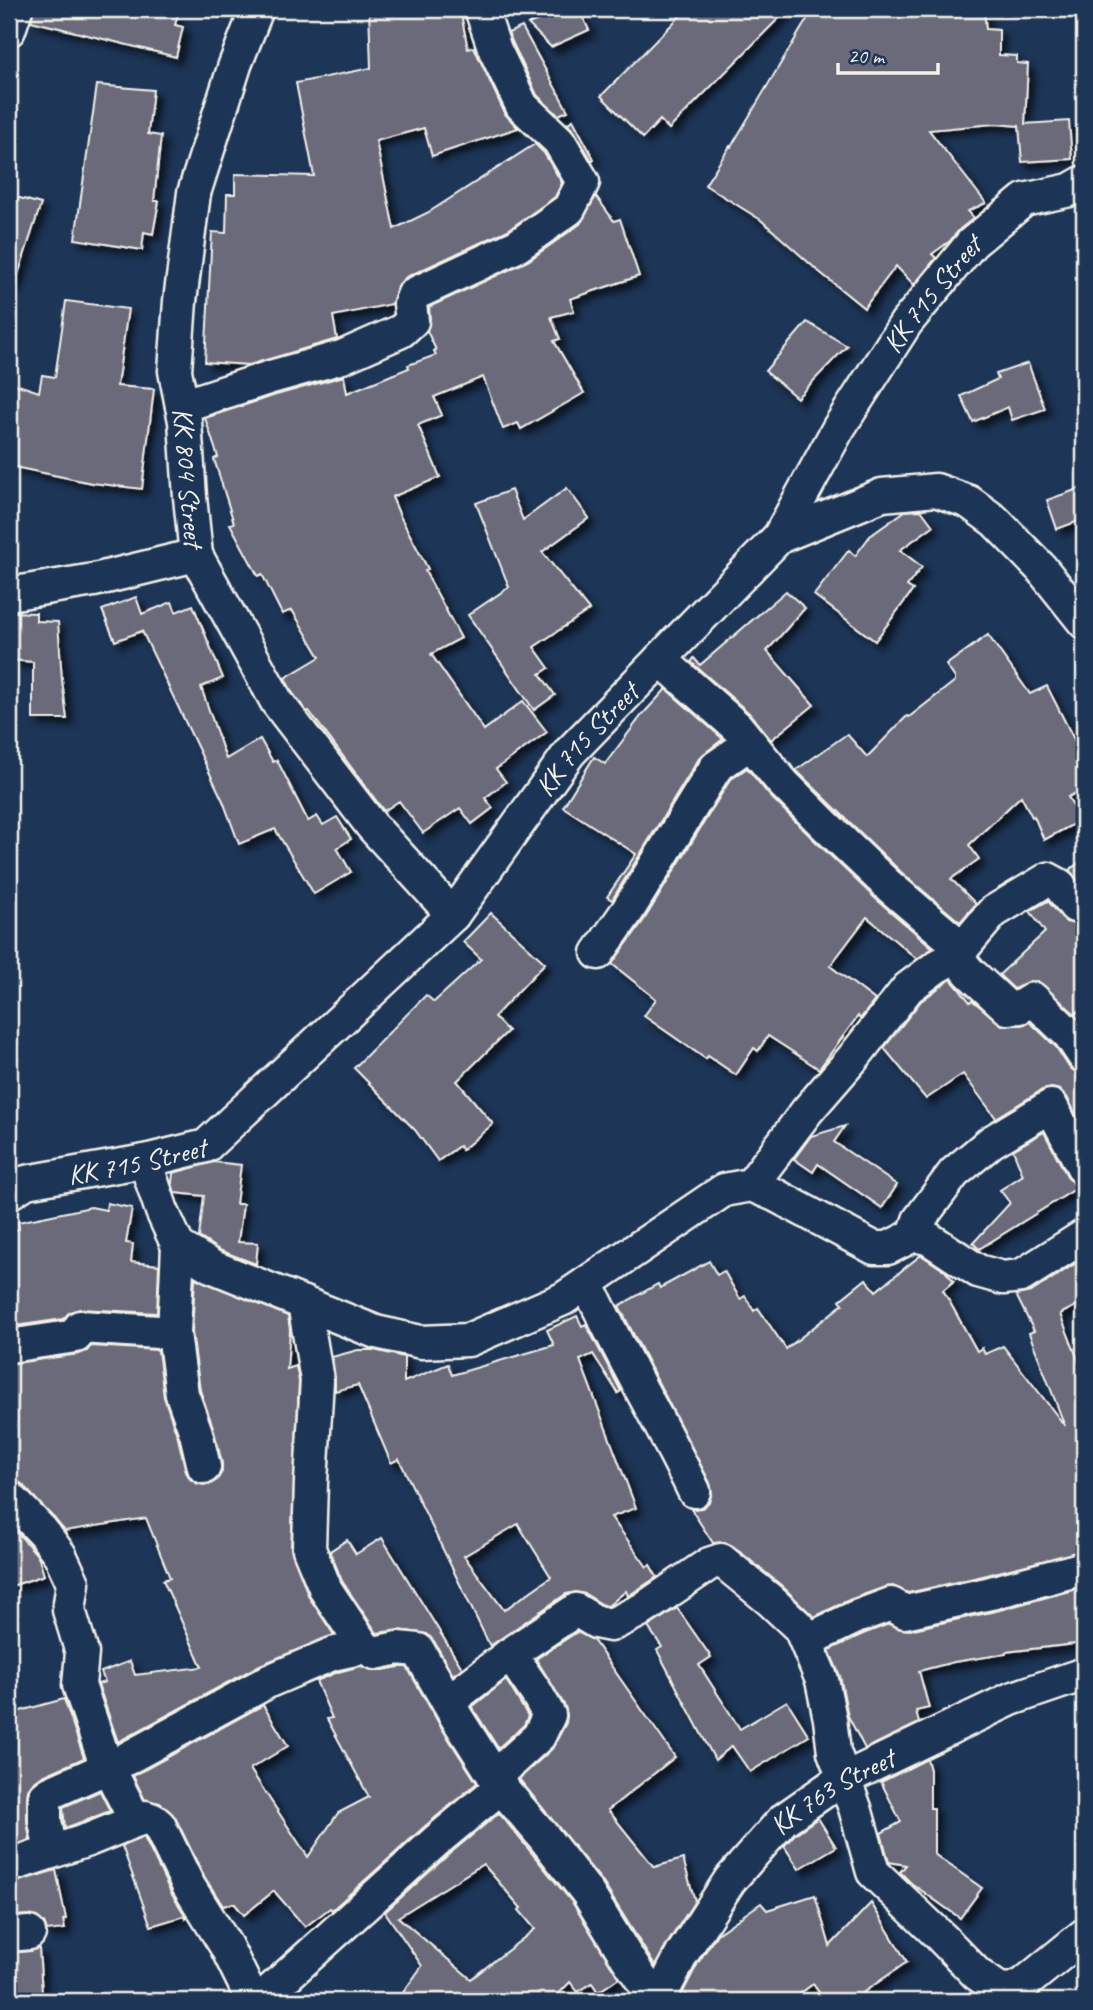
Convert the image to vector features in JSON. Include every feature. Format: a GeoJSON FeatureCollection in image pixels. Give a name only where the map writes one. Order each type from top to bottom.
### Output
{"type":"FeatureCollection","features":[{"type":"Feature","properties":{"kind":"street"},"geometry":{"type":"LineString","coordinates":[[9,30],[16,9]]}},
{"type":"Feature","properties":{"kind":"street","name":"KK 804 Street"},"geometry":{"type":"LineString","coordinates":[[257,9],[235,65],[194,193],[180,301],[176,372],[182,406],[196,555],[277,702],[372,826],[453,915]]}},
{"type":"Feature","properties":{"kind":"street"},"geometry":{"type":"LineString","coordinates":[[182,406],[342,357],[401,331],[412,321],[410,304],[414,294],[517,246],[569,209],[583,182],[559,141],[522,106],[495,50],[481,9]]}},
{"type":"Feature","properties":{"kind":"street","name":"KK 715 Street"},"geometry":{"type":"LineString","coordinates":[[14,1184],[145,1161],[206,1146],[453,915],[570,752],[779,537],[838,429],[906,323],[972,243],[1024,200],[1079,189]]}},
{"type":"Feature","properties":{"kind":"street"},"geometry":{"type":"LineString","coordinates":[[779,537],[882,495],[936,490],[969,502],[995,521],[1041,568],[1084,622]]}},
{"type":"Feature","properties":{"kind":"street"},"geometry":{"type":"LineString","coordinates":[[9,594],[94,580],[196,555]]}},
{"type":"Feature","properties":{"kind":"street"},"geometry":{"type":"LineString","coordinates":[[660,659],[737,727],[783,783],[959,952],[969,972],[1008,1008],[1020,1007],[1033,999],[1070,1035],[1084,1056]]}},
{"type":"Feature","properties":{"kind":"street"},"geometry":{"type":"LineString","coordinates":[[598,953],[628,911],[716,767],[750,743]]}},
{"type":"Feature","properties":{"kind":"street"},"geometry":{"type":"LineString","coordinates":[[751,1185],[807,1111],[908,988],[959,952],[993,912],[1048,879],[1059,885],[1075,906],[1084,906]]}},
{"type":"Feature","properties":{"kind":"street"},"geometry":{"type":"LineString","coordinates":[[914,1235],[919,1220],[954,1173],[991,1142],[1051,1106],[1084,1169]]}},
{"type":"Feature","properties":{"kind":"street"},"geometry":{"type":"LineString","coordinates":[[145,1161],[162,1211],[178,1246],[174,1333],[182,1394],[196,1433],[204,1467]]}},
{"type":"Feature","properties":{"kind":"street"},"geometry":{"type":"LineString","coordinates":[[178,1246],[211,1266],[376,1332],[421,1342],[468,1340],[563,1299],[724,1190],[751,1185],[874,1248],[888,1248],[914,1235],[928,1238],[978,1270],[1003,1278],[1021,1276],[1084,1236]]}},
{"type":"Feature","properties":{"kind":"street"},"geometry":{"type":"LineString","coordinates":[[587,1283],[612,1337],[652,1406],[694,1491]]}},
{"type":"Feature","properties":{"kind":"street"},"geometry":{"type":"LineString","coordinates":[[304,1303],[317,1380],[310,1482],[309,1549],[326,1590],[364,1647],[375,1653],[398,1648],[418,1650],[497,1782],[587,1892],[657,2001]]}},
{"type":"Feature","properties":{"kind":"street"},"geometry":{"type":"LineString","coordinates":[[9,1346],[76,1336],[80,1327],[174,1333]]}},
{"type":"Feature","properties":{"kind":"street"},"geometry":{"type":"LineString","coordinates":[[9,1497],[48,1539],[60,1555],[74,1583],[69,1610],[82,1653],[79,1685],[108,1767],[138,1821]]}},
{"type":"Feature","properties":{"kind":"street"},"geometry":{"type":"LineString","coordinates":[[448,1702],[510,1654],[576,1610],[596,1622],[611,1625],[643,1609],[709,1564],[721,1560],[800,1628],[822,1680],[834,1752],[855,1808],[873,1872],[977,1974],[999,1989],[1012,1990],[1024,1984],[1084,1935]]}},
{"type":"Feature","properties":{"kind":"street"},"geometry":{"type":"LineString","coordinates":[[806,1641],[891,1604],[905,1612],[1084,1568]]}},
{"type":"Feature","properties":{"kind":"street"},"geometry":{"type":"LineString","coordinates":[[51,1852],[45,1821],[45,1797],[50,1793],[191,1725],[269,1681],[332,1654],[364,1647]]}},
{"type":"Feature","properties":{"kind":"street"},"geometry":{"type":"LineString","coordinates":[[259,2001],[436,1841],[497,1782],[539,1736],[549,1715],[510,1654]]}},
{"type":"Feature","properties":{"kind":"street","name":"KK 763 Street"},"geometry":{"type":"LineString","coordinates":[[657,2001],[682,1954],[730,1880],[783,1820],[845,1779],[1011,1699],[1084,1674]]}},
{"type":"Feature","properties":{"kind":"street"},"geometry":{"type":"LineString","coordinates":[[9,1866],[148,1817],[159,1825],[188,1885],[226,1946],[253,2001]]}},
{"type":"Feature","properties":{"kind":"building"},"geometry":{"type":"Polygon","coordinates":[[[34,9],[156,9],[178,14],[175,25],[183,27],[176,57],[31,21],[34,9]]]}},
{"type":"Feature","properties":{"kind":"building"},"geometry":{"type":"Polygon","coordinates":[[[369,9],[460,9],[468,49],[474,47],[505,114],[518,128],[432,156],[424,128],[376,141],[394,229],[429,212],[535,144],[544,153],[562,183],[555,197],[508,230],[406,277],[397,287],[392,304],[333,316],[337,339],[249,365],[205,362],[212,232],[226,233],[227,194],[235,194],[235,174],[314,176],[296,83],[371,68],[369,9]]]}},
{"type":"Feature","properties":{"kind":"building"},"geometry":{"type":"Polygon","coordinates":[[[547,9],[579,9],[589,30],[551,47],[528,24],[550,16],[547,9]]]}},
{"type":"Feature","properties":{"kind":"building"},"geometry":{"type":"Polygon","coordinates":[[[687,9],[788,9],[669,129],[660,120],[643,138],[601,96],[687,9]]]}},
{"type":"Feature","properties":{"kind":"building"},"geometry":{"type":"Polygon","coordinates":[[[813,9],[984,9],[986,29],[999,30],[999,55],[1017,56],[1017,63],[1028,64],[1025,124],[1069,121],[1072,159],[1022,162],[1019,126],[994,124],[929,130],[986,203],[968,211],[974,218],[932,254],[936,258],[914,285],[896,266],[864,308],[761,220],[705,185],[731,147],[813,9]]]}},
{"type":"Feature","properties":{"kind":"building"},"geometry":{"type":"Polygon","coordinates":[[[522,27],[568,111],[558,115],[537,95],[508,33],[522,27]]]}},
{"type":"Feature","properties":{"kind":"building"},"geometry":{"type":"Polygon","coordinates":[[[97,85],[153,90],[148,134],[161,136],[154,201],[159,201],[153,234],[144,232],[142,250],[75,239],[97,85]]]}},
{"type":"Feature","properties":{"kind":"building"},"geometry":{"type":"Polygon","coordinates":[[[573,120],[594,159],[592,161],[575,132],[567,124],[573,120]]]}},
{"type":"Feature","properties":{"kind":"building"},"geometry":{"type":"Polygon","coordinates":[[[9,195],[41,204],[14,287],[9,286],[9,195]]]}},
{"type":"Feature","properties":{"kind":"building"},"geometry":{"type":"Polygon","coordinates":[[[596,196],[614,221],[620,219],[639,276],[570,299],[574,311],[551,317],[560,339],[554,341],[584,393],[521,429],[518,423],[503,429],[483,377],[434,397],[442,415],[418,425],[440,477],[392,497],[428,569],[425,571],[461,638],[431,654],[484,730],[523,701],[547,732],[496,769],[506,782],[485,798],[493,808],[472,824],[460,808],[423,833],[399,801],[384,811],[292,692],[285,678],[320,657],[292,610],[282,614],[262,574],[258,576],[230,524],[234,523],[214,459],[218,457],[205,418],[344,376],[347,393],[436,355],[427,331],[429,307],[528,261],[580,224],[596,196]]]}},
{"type":"Feature","properties":{"kind":"building"},"geometry":{"type":"Polygon","coordinates":[[[66,301],[128,309],[117,386],[154,389],[142,489],[92,483],[9,466],[9,382],[39,392],[42,375],[55,377],[66,301]]]}},
{"type":"Feature","properties":{"kind":"building"},"geometry":{"type":"Polygon","coordinates":[[[807,322],[847,346],[797,398],[765,371],[807,322]]]}},
{"type":"Feature","properties":{"kind":"building"},"geometry":{"type":"Polygon","coordinates":[[[1028,363],[1045,409],[1012,420],[1008,407],[973,422],[961,396],[998,379],[996,374],[1028,363]]]}},
{"type":"Feature","properties":{"kind":"building"},"geometry":{"type":"Polygon","coordinates":[[[1084,487],[1084,519],[1057,529],[1047,500],[1084,487]]]}},
{"type":"Feature","properties":{"kind":"building"},"geometry":{"type":"Polygon","coordinates":[[[567,488],[589,518],[542,552],[589,610],[534,647],[549,668],[540,674],[555,695],[534,710],[468,615],[509,587],[476,503],[511,490],[523,520],[567,488]]]}},
{"type":"Feature","properties":{"kind":"building"},"geometry":{"type":"Polygon","coordinates":[[[921,510],[933,526],[900,550],[922,567],[907,586],[913,590],[875,641],[814,595],[849,550],[855,556],[870,536],[905,511],[921,510]]]}},
{"type":"Feature","properties":{"kind":"building"},"geometry":{"type":"Polygon","coordinates":[[[786,591],[805,608],[767,651],[814,705],[771,740],[749,713],[691,662],[694,658],[700,665],[786,591]]]}},
{"type":"Feature","properties":{"kind":"building"},"geometry":{"type":"Polygon","coordinates":[[[136,597],[142,614],[172,602],[176,612],[193,605],[223,678],[201,687],[226,759],[260,739],[273,762],[277,760],[308,821],[317,816],[323,825],[337,817],[351,839],[337,848],[351,872],[314,894],[275,829],[239,844],[223,801],[142,631],[115,641],[102,610],[136,597]]]}},
{"type":"Feature","properties":{"kind":"building"},"geometry":{"type":"Polygon","coordinates":[[[9,612],[36,613],[36,621],[58,622],[67,719],[33,719],[33,662],[9,660],[9,612]]]}},
{"type":"Feature","properties":{"kind":"building"},"geometry":{"type":"Polygon","coordinates":[[[988,635],[1030,694],[1047,686],[1084,759],[1084,789],[1068,797],[1081,820],[1044,840],[1034,816],[1032,817],[1021,796],[969,845],[979,859],[951,879],[976,904],[960,922],[901,872],[796,770],[847,734],[867,757],[907,716],[955,681],[946,665],[988,635]]]}},
{"type":"Feature","properties":{"kind":"building"},"geometry":{"type":"Polygon","coordinates":[[[666,689],[723,739],[700,757],[612,900],[607,897],[636,854],[563,807],[594,757],[605,764],[642,715],[666,689]]]}},
{"type":"Feature","properties":{"kind":"building"},"geometry":{"type":"Polygon","coordinates":[[[747,768],[770,796],[811,837],[876,899],[933,948],[917,959],[867,917],[830,966],[875,1000],[860,1019],[858,1016],[819,1069],[768,1036],[758,1051],[754,1048],[736,1075],[708,1056],[706,1059],[644,1016],[656,999],[612,964],[644,920],[730,780],[747,768]]]}},
{"type":"Feature","properties":{"kind":"building"},"geometry":{"type":"Polygon","coordinates":[[[1084,859],[1084,888],[1069,870],[1084,859]]]}},
{"type":"Feature","properties":{"kind":"building"},"geometry":{"type":"Polygon","coordinates":[[[1048,901],[1066,922],[1084,925],[1084,1006],[1075,1014],[1039,982],[1030,981],[1014,989],[999,975],[1045,932],[1030,911],[1048,901]]]}},
{"type":"Feature","properties":{"kind":"building"},"geometry":{"type":"Polygon","coordinates":[[[491,913],[545,963],[494,1017],[508,1031],[457,1081],[493,1124],[462,1150],[459,1146],[438,1161],[415,1130],[354,1068],[426,995],[434,1002],[481,959],[463,942],[491,913]]]}},
{"type":"Feature","properties":{"kind":"building"},"geometry":{"type":"Polygon","coordinates":[[[951,979],[970,1002],[972,1000],[1002,1025],[1022,1025],[1030,1022],[1056,1047],[1069,1067],[1084,1074],[1084,1130],[1067,1097],[1060,1090],[1052,1088],[1042,1090],[996,1118],[963,1074],[926,1099],[884,1048],[921,1001],[951,979]]]}},
{"type":"Feature","properties":{"kind":"building"},"geometry":{"type":"Polygon","coordinates":[[[845,1126],[834,1142],[897,1185],[882,1208],[818,1164],[813,1172],[794,1159],[811,1136],[845,1126]]]}},
{"type":"Feature","properties":{"kind":"building"},"geometry":{"type":"Polygon","coordinates":[[[1044,1132],[1068,1178],[1080,1186],[979,1249],[973,1243],[1010,1203],[1000,1190],[1023,1175],[1013,1150],[1044,1132]]]}},
{"type":"Feature","properties":{"kind":"building"},"geometry":{"type":"Polygon","coordinates":[[[214,1162],[241,1165],[236,1204],[243,1204],[238,1242],[258,1243],[256,1264],[219,1250],[199,1237],[204,1196],[175,1193],[173,1173],[214,1162]]]}},
{"type":"Feature","properties":{"kind":"building"},"geometry":{"type":"Polygon","coordinates":[[[107,1203],[132,1208],[126,1243],[133,1244],[131,1262],[159,1265],[157,1313],[80,1309],[70,1312],[63,1319],[9,1327],[9,1231],[19,1229],[18,1222],[91,1207],[106,1210],[107,1203]]]}},
{"type":"Feature","properties":{"kind":"building"},"geometry":{"type":"Polygon","coordinates":[[[921,1255],[945,1271],[954,1281],[943,1290],[977,1351],[982,1348],[985,1354],[1003,1346],[1065,1426],[1029,1333],[1034,1331],[1016,1295],[1031,1292],[1084,1258],[1084,1302],[1060,1314],[1084,1375],[1084,1550],[908,1593],[893,1586],[885,1587],[814,1617],[782,1586],[733,1546],[724,1542],[713,1543],[691,1509],[702,1508],[709,1502],[712,1493],[710,1483],[619,1306],[658,1284],[660,1288],[709,1261],[717,1275],[724,1271],[740,1299],[745,1296],[754,1311],[758,1308],[786,1349],[843,1304],[840,1300],[866,1279],[876,1291],[921,1255]]]}},
{"type":"Feature","properties":{"kind":"building"},"geometry":{"type":"Polygon","coordinates":[[[195,1278],[288,1316],[290,1330],[287,1369],[296,1366],[299,1381],[291,1549],[309,1597],[334,1635],[260,1665],[118,1742],[98,1684],[105,1682],[101,1672],[130,1661],[135,1675],[202,1667],[163,1580],[170,1578],[146,1518],[65,1531],[22,1484],[9,1479],[9,1364],[79,1354],[91,1346],[158,1350],[164,1397],[186,1472],[190,1479],[198,1484],[209,1485],[217,1480],[222,1472],[222,1463],[200,1390],[192,1332],[195,1278]]]}},
{"type":"Feature","properties":{"kind":"building"},"geometry":{"type":"Polygon","coordinates":[[[577,1316],[582,1326],[586,1324],[621,1391],[618,1393],[593,1354],[580,1360],[636,1508],[611,1517],[657,1577],[628,1596],[626,1591],[608,1606],[585,1594],[566,1594],[490,1646],[399,1459],[391,1463],[358,1385],[335,1391],[332,1357],[358,1350],[374,1350],[404,1357],[404,1382],[448,1364],[452,1375],[554,1345],[547,1330],[577,1316]],[[518,1524],[464,1556],[504,1610],[551,1577],[518,1524]]]}},
{"type":"Feature","properties":{"kind":"building"},"geometry":{"type":"Polygon","coordinates":[[[9,1523],[38,1556],[44,1575],[9,1587],[9,1523]]]}},
{"type":"Feature","properties":{"kind":"building"},"geometry":{"type":"Polygon","coordinates":[[[382,1538],[462,1668],[453,1675],[434,1641],[427,1634],[399,1630],[377,1633],[342,1581],[330,1551],[347,1540],[356,1554],[382,1538]]]}},
{"type":"Feature","properties":{"kind":"building"},"geometry":{"type":"Polygon","coordinates":[[[1084,1587],[1084,1643],[1006,1652],[919,1671],[929,1708],[916,1711],[919,1723],[865,1749],[848,1716],[840,1676],[829,1650],[889,1624],[909,1630],[996,1611],[1084,1587]]]}},
{"type":"Feature","properties":{"kind":"building"},"geometry":{"type":"Polygon","coordinates":[[[677,1608],[711,1657],[699,1665],[740,1729],[787,1701],[809,1736],[750,1772],[732,1746],[715,1760],[657,1650],[662,1647],[648,1627],[677,1608]]]}},
{"type":"Feature","properties":{"kind":"building"},"geometry":{"type":"Polygon","coordinates":[[[577,1632],[593,1640],[675,1757],[608,1810],[654,1867],[683,1859],[695,1901],[655,1966],[602,1881],[519,1779],[552,1749],[566,1723],[565,1706],[536,1659],[577,1632]]]}},
{"type":"Feature","properties":{"kind":"building"},"geometry":{"type":"Polygon","coordinates":[[[361,1666],[378,1671],[407,1667],[477,1783],[332,1910],[330,1908],[305,1927],[274,1891],[244,1915],[234,1903],[223,1906],[204,1876],[175,1817],[160,1803],[145,1800],[133,1776],[263,1705],[288,1746],[250,1769],[308,1857],[338,1813],[369,1797],[327,1719],[332,1718],[316,1681],[361,1666]]]}},
{"type":"Feature","properties":{"kind":"building"},"geometry":{"type":"Polygon","coordinates":[[[506,1680],[528,1716],[524,1725],[498,1748],[472,1707],[506,1680]]]}},
{"type":"Feature","properties":{"kind":"building"},"geometry":{"type":"Polygon","coordinates":[[[64,1699],[84,1758],[33,1783],[27,1797],[30,1840],[9,1847],[9,1714],[64,1699]]]}},
{"type":"Feature","properties":{"kind":"building"},"geometry":{"type":"Polygon","coordinates":[[[927,1759],[930,1770],[930,1808],[934,1808],[934,1854],[982,1888],[960,1918],[911,1883],[900,1872],[906,1865],[889,1862],[881,1833],[901,1822],[881,1782],[927,1759]]]}},
{"type":"Feature","properties":{"kind":"building"},"geometry":{"type":"Polygon","coordinates":[[[100,1791],[110,1811],[65,1828],[63,1807],[100,1791]]]}},
{"type":"Feature","properties":{"kind":"building"},"geometry":{"type":"Polygon","coordinates":[[[499,1813],[572,1902],[619,1978],[598,1992],[592,1983],[578,1992],[570,1982],[552,2001],[397,2001],[422,1966],[385,1912],[499,1813]],[[483,1864],[398,1917],[471,1979],[535,1929],[519,1910],[521,1908],[483,1864]]]}},
{"type":"Feature","properties":{"kind":"building"},"geometry":{"type":"Polygon","coordinates":[[[818,1818],[836,1847],[799,1869],[784,1846],[795,1834],[818,1818]]]}},
{"type":"Feature","properties":{"kind":"building"},"geometry":{"type":"Polygon","coordinates":[[[144,1837],[171,1893],[187,1918],[184,1916],[151,1926],[122,1846],[144,1837]]]}},
{"type":"Feature","properties":{"kind":"building"},"geometry":{"type":"Polygon","coordinates":[[[56,1870],[66,1919],[63,1920],[65,1929],[47,1931],[44,1923],[37,1917],[15,1916],[9,1884],[56,1870]]]}},
{"type":"Feature","properties":{"kind":"building"},"geometry":{"type":"Polygon","coordinates":[[[815,1895],[830,1946],[871,1903],[907,1962],[851,2001],[825,2001],[813,1984],[790,2001],[693,2001],[683,1992],[717,1934],[761,1903],[767,1910],[815,1895]]]}},
{"type":"Feature","properties":{"kind":"building"},"geometry":{"type":"Polygon","coordinates":[[[39,1948],[42,1992],[9,1994],[9,1953],[39,1948]]]}}]}
